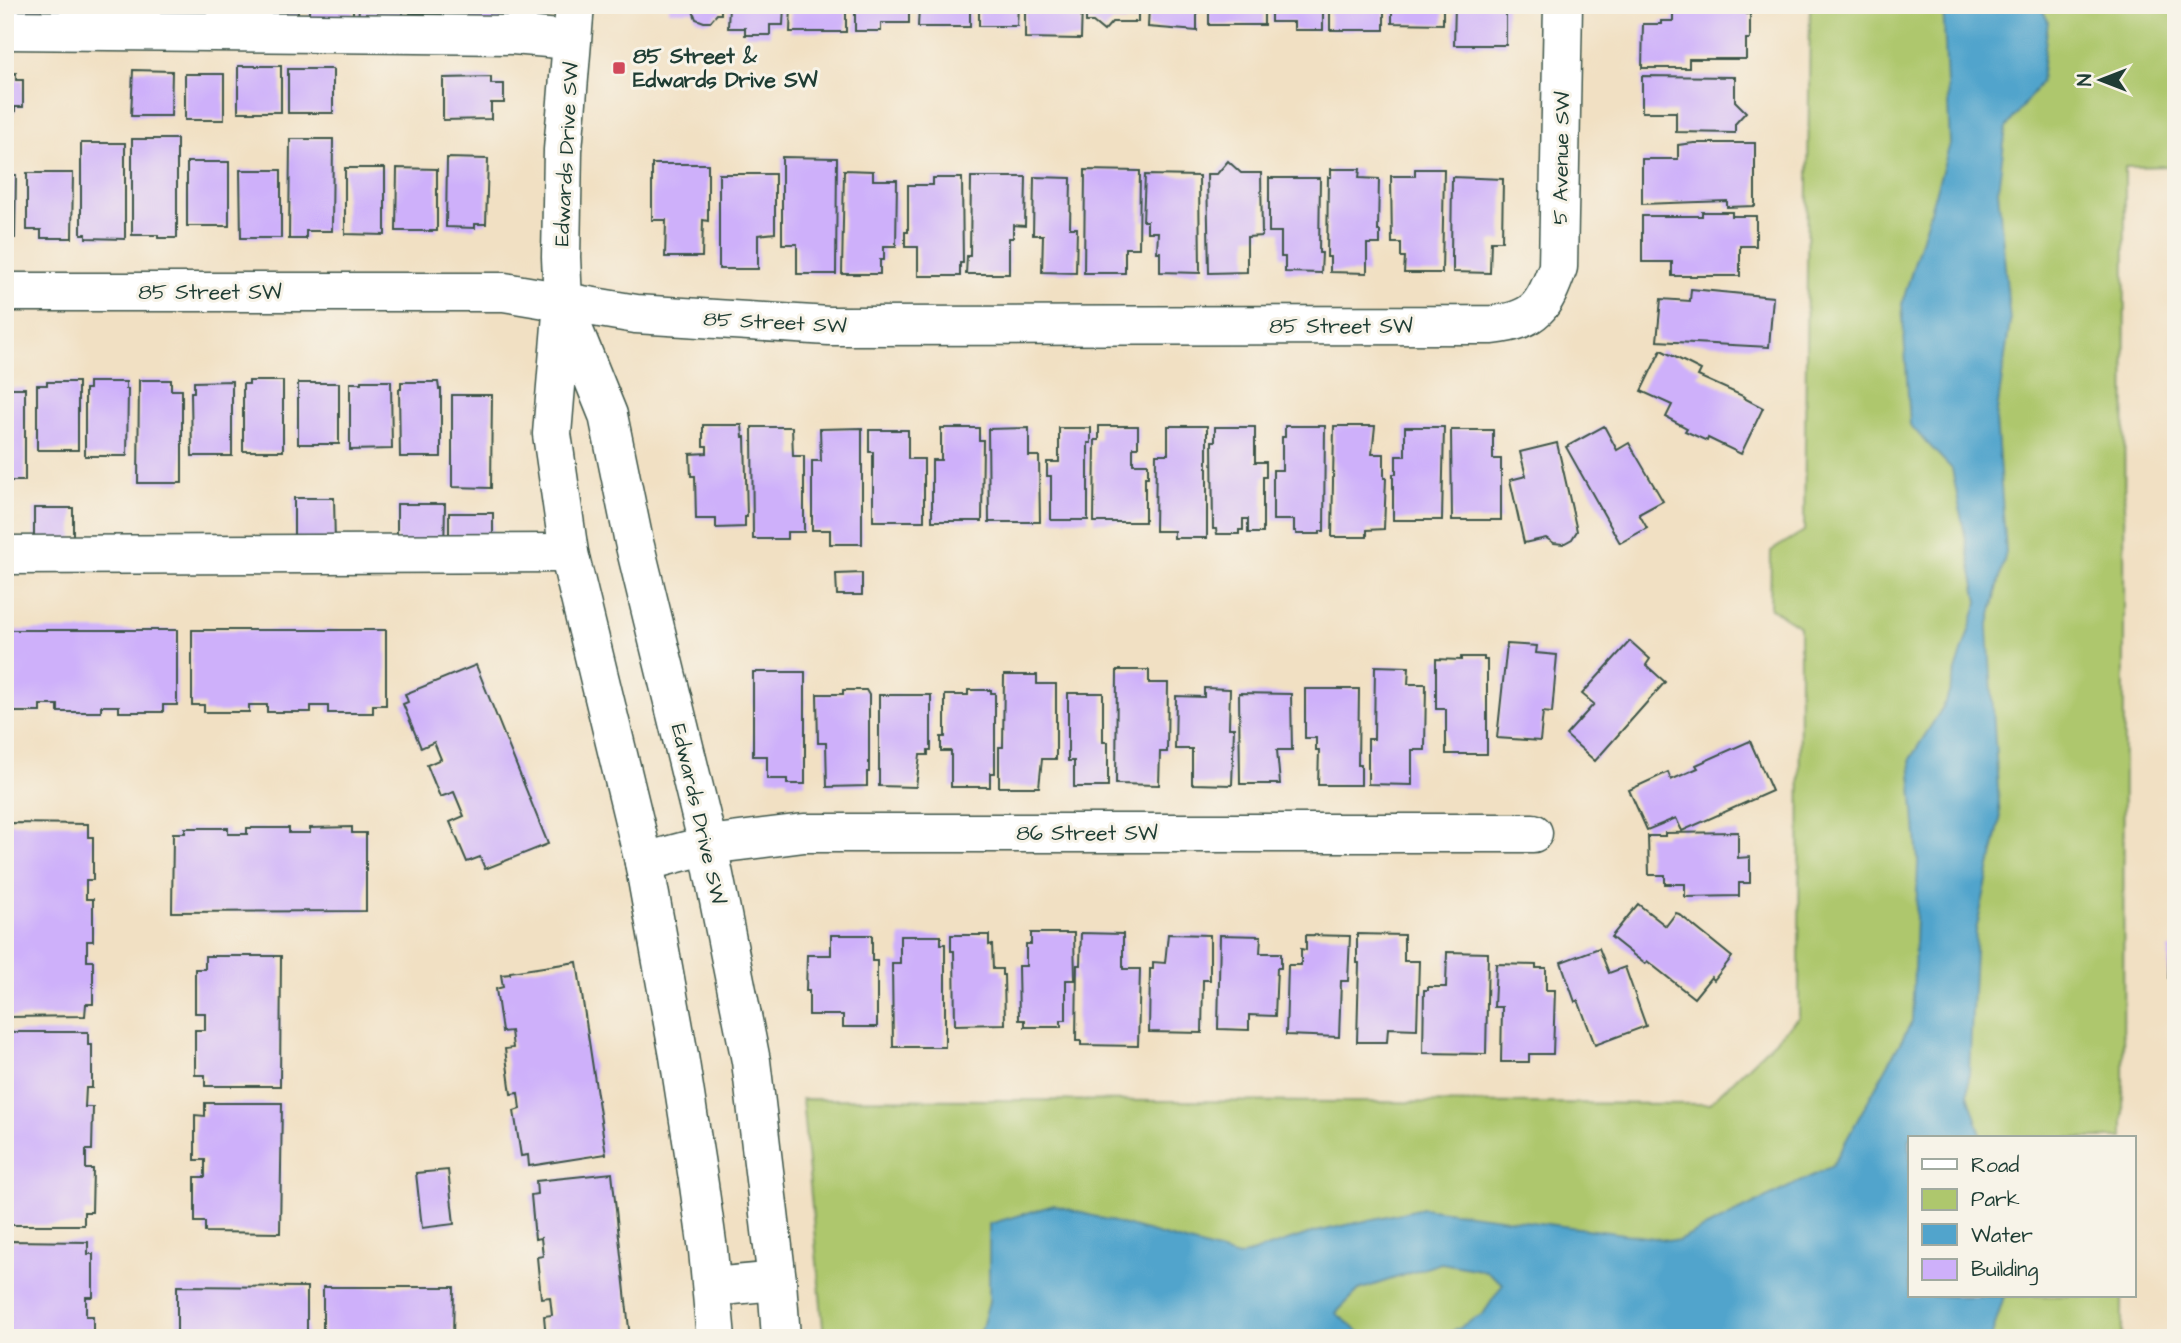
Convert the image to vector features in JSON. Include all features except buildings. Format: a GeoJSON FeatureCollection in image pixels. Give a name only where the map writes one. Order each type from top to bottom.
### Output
{"type":"FeatureCollection","features":[{"type":"Feature","properties":{"kind":"street","name":"5 Avenue SW"},"geometry":{"type":"LineString","coordinates":[[1540,306],[1558,267],[1560,244],[1563,5]]}},
{"type":"Feature","properties":{"kind":"street"},"geometry":{"type":"LineString","coordinates":[[5,30],[513,35],[573,22]]}},
{"type":"Feature","properties":{"kind":"street","name":"Edwards Drive SW"},"geometry":{"type":"LineString","coordinates":[[573,22],[564,150],[561,257],[563,302],[552,434],[569,553],[644,862],[679,1056],[712,1287],[716,1338]]}},
{"type":"Feature","properties":{"kind":"street","name":"85 Street SW"},"geometry":{"type":"LineString","coordinates":[[5,292],[505,292],[636,314],[829,327],[1493,325],[1526,318],[1540,306]]}},
{"type":"Feature","properties":{"kind":"street","name":"Edwards Drive SW"},"geometry":{"type":"LineString","coordinates":[[563,302],[608,415],[634,542],[708,845],[751,1061],[777,1281],[781,1338]]}},
{"type":"Feature","properties":{"kind":"street"},"geometry":{"type":"LineString","coordinates":[[5,555],[569,553]]}},
{"type":"Feature","properties":{"kind":"street","name":"86 Street SW"},"geometry":{"type":"LineString","coordinates":[[644,862],[708,845],[804,833],[1533,833]]}},
{"type":"Feature","properties":{"kind":"street"},"geometry":{"type":"LineString","coordinates":[[712,1287],[777,1281]]}},
{"type":"Feature","properties":{"kind":"green space"},"geometry":{"type":"Polygon","coordinates":[[[1810,5],[2176,5],[2176,166],[2125,167],[2123,1136],[1908,1136],[1908,1298],[2122,1298],[2122,1338],[824,1338],[802,1099],[1709,1104],[1799,1017],[1800,627],[1770,608],[1771,551],[1804,531],[1810,5]]]}},
{"type":"Feature","properties":{"kind":"water"},"geometry":{"type":"Polygon","coordinates":[[[1943,5],[2040,5],[2048,21],[2041,82],[2006,128],[1998,190],[2010,322],[1996,419],[2006,552],[1988,628],[2000,821],[1976,931],[1968,1094],[1981,1136],[1908,1136],[1908,1298],[2003,1298],[1991,1338],[1440,1338],[1483,1314],[1503,1284],[1486,1271],[1441,1263],[1359,1290],[1336,1313],[1364,1336],[1377,1338],[979,1338],[989,1301],[989,1224],[1054,1205],[1239,1257],[1311,1233],[1423,1208],[1678,1241],[1832,1166],[1912,1021],[1918,863],[1910,759],[1946,702],[1978,602],[1952,469],[1910,425],[1902,304],[1950,144],[1943,5]]]}},
{"type":"Feature","properties":{"kind":"place","name":"85 Street & Edwards Drive SW"},"geometry":{"type":"Point","coordinates":[619,68]}}]}
